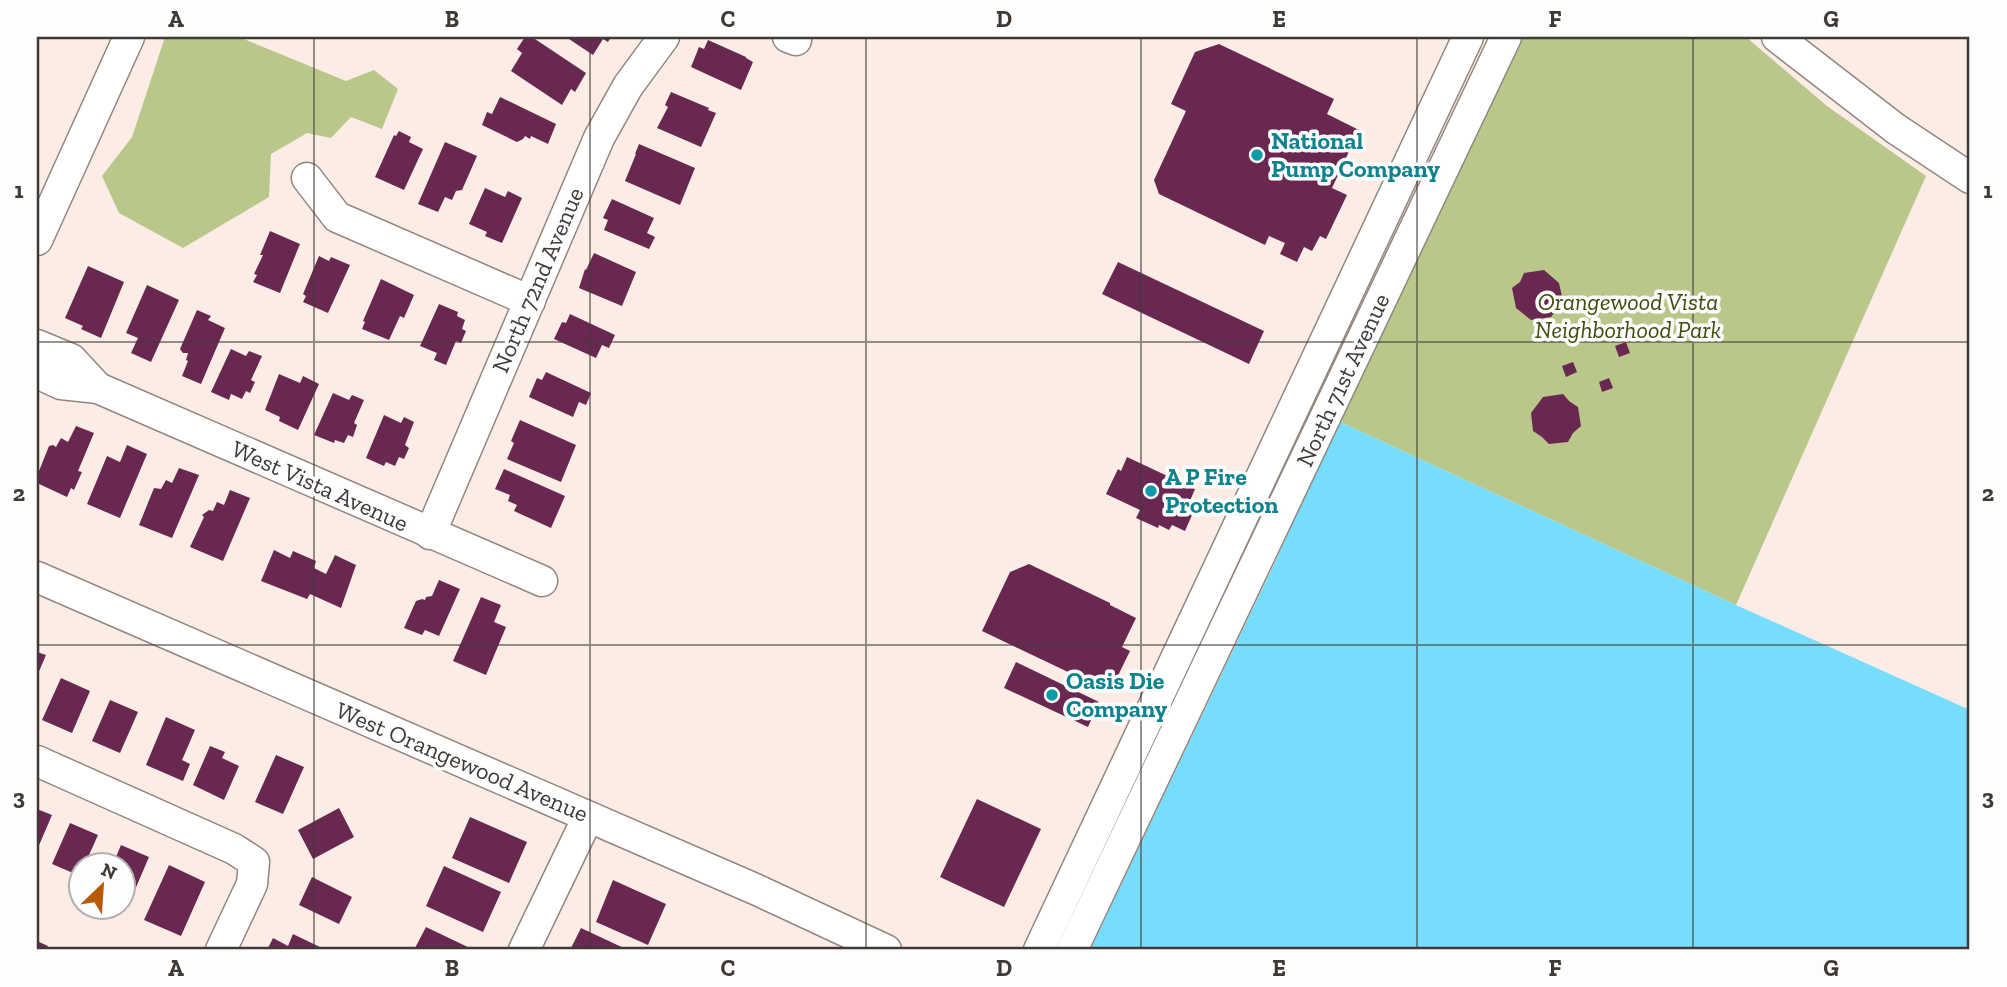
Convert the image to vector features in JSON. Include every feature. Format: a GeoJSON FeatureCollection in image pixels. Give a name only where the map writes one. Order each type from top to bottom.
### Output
{"type":"FeatureCollection","features":[{"type":"Feature","properties":{"kind":"street"},"geometry":{"type":"LineString","coordinates":[[37,240],[129,37]]}},
{"type":"Feature","properties":{"kind":"street","name":"North 72nd Avenue"},"geometry":{"type":"LineString","coordinates":[[430,534],[599,138],[628,86],[664,37]]}},
{"type":"Feature","properties":{"kind":"street","name":"North 71st Avenue"},"geometry":{"type":"LineString","coordinates":[[1039,950],[1468,37]]}},
{"type":"Feature","properties":{"kind":"street","name":"North 71st Avenue"},"geometry":{"type":"LineString","coordinates":[[1072,950],[1506,37]]}},
{"type":"Feature","properties":{"kind":"street"},"geometry":{"type":"LineString","coordinates":[[1777,37],[1896,130],[1970,178]]}},
{"type":"Feature","properties":{"kind":"street"},"geometry":{"type":"LineString","coordinates":[[1419,140],[1449,155]]}},
{"type":"Feature","properties":{"kind":"street"},"geometry":{"type":"LineString","coordinates":[[307,178],[337,217],[530,301]]}},
{"type":"Feature","properties":{"kind":"street","name":"West Vista Avenue"},"geometry":{"type":"LineString","coordinates":[[37,345],[71,359],[98,388]]}},
{"type":"Feature","properties":{"kind":"street","name":"West Vista Avenue"},"geometry":{"type":"LineString","coordinates":[[37,373],[61,384],[98,388],[542,581]]}},
{"type":"Feature","properties":{"kind":"street","name":"West Orangewood Avenue"},"geometry":{"type":"LineString","coordinates":[[37,577],[755,889],[887,950]]}},
{"type":"Feature","properties":{"kind":"street"},"geometry":{"type":"LineString","coordinates":[[37,761],[234,849],[254,862],[252,884],[221,950]]}},
{"type":"Feature","properties":{"kind":"street"},"geometry":{"type":"LineString","coordinates":[[524,950],[588,817]]}},
{"type":"Feature","properties":{"kind":"green space"},"geometry":{"type":"Polygon","coordinates":[[[165,37],[239,37],[346,81],[374,70],[398,89],[382,129],[351,117],[331,138],[307,133],[271,154],[269,197],[183,248],[119,213],[102,176],[132,137],[165,37]]]}},
{"type":"Feature","properties":{"kind":"green space","name":"Orangewood Vista Neighborhood Park"},"geometry":{"type":"Polygon","coordinates":[[[1521,37],[1746,37],[1827,106],[1926,176],[1736,605],[1338,421],[1521,37]]]}},
{"type":"Feature","properties":{"kind":"water"},"geometry":{"type":"Polygon","coordinates":[[[1338,421],[1970,710],[1970,950],[1090,950],[1276,560],[1338,421]]]}},
{"type":"Feature","properties":{"kind":"building"},"geometry":{"type":"Polygon","coordinates":[[[525,37],[532,37],[586,73],[575,92],[571,89],[562,105],[511,71],[522,53],[517,49],[525,37]]]}},
{"type":"Feature","properties":{"kind":"building"},"geometry":{"type":"Polygon","coordinates":[[[566,37],[611,37],[608,42],[603,39],[593,55],[566,37]]]}},
{"type":"Feature","properties":{"kind":"building"},"geometry":{"type":"Polygon","coordinates":[[[708,40],[753,62],[741,90],[691,67],[699,47],[704,49],[708,40]]]}},
{"type":"Feature","properties":{"kind":"building","name":"National Pump Company"},"geometry":{"type":"Polygon","coordinates":[[[1219,44],[1334,99],[1327,114],[1359,130],[1332,188],[1347,195],[1326,239],[1320,236],[1312,251],[1304,247],[1297,262],[1280,254],[1285,243],[1269,236],[1265,245],[1159,194],[1154,180],[1186,111],[1171,104],[1195,52],[1219,44]]]}},
{"type":"Feature","properties":{"kind":"building"},"geometry":{"type":"Polygon","coordinates":[[[671,92],[716,113],[701,147],[657,128],[668,107],[665,105],[671,92]]]}},
{"type":"Feature","properties":{"kind":"building"},"geometry":{"type":"Polygon","coordinates":[[[500,97],[556,124],[548,144],[531,136],[530,139],[525,136],[517,142],[482,125],[487,112],[492,114],[500,97]]]}},
{"type":"Feature","properties":{"kind":"building"},"geometry":{"type":"Polygon","coordinates":[[[399,131],[411,137],[409,142],[423,149],[404,190],[375,177],[394,135],[399,131]]]}},
{"type":"Feature","properties":{"kind":"building"},"geometry":{"type":"Polygon","coordinates":[[[445,142],[477,156],[462,190],[456,191],[452,200],[445,197],[438,212],[418,204],[445,142]]]}},
{"type":"Feature","properties":{"kind":"building"},"geometry":{"type":"Polygon","coordinates":[[[639,144],[695,168],[680,205],[625,181],[639,144]]]}},
{"type":"Feature","properties":{"kind":"building"},"geometry":{"type":"Polygon","coordinates":[[[485,188],[505,197],[508,191],[522,198],[502,243],[485,236],[487,232],[469,224],[485,188]]]}},
{"type":"Feature","properties":{"kind":"building"},"geometry":{"type":"Polygon","coordinates":[[[612,199],[654,218],[647,233],[655,237],[649,249],[604,230],[608,220],[603,218],[612,199]]]}},
{"type":"Feature","properties":{"kind":"building"},"geometry":{"type":"Polygon","coordinates":[[[270,231],[300,244],[280,293],[253,282],[270,231]]]}},
{"type":"Feature","properties":{"kind":"building"},"geometry":{"type":"Polygon","coordinates":[[[594,253],[636,272],[622,306],[579,288],[594,253]]]}},
{"type":"Feature","properties":{"kind":"building"},"geometry":{"type":"Polygon","coordinates":[[[319,256],[329,261],[331,257],[350,265],[328,313],[303,302],[306,296],[303,294],[319,256]]]}},
{"type":"Feature","properties":{"kind":"building"},"geometry":{"type":"Polygon","coordinates":[[[1118,262],[1264,331],[1249,364],[1102,294],[1118,262]]]}},
{"type":"Feature","properties":{"kind":"building"},"geometry":{"type":"Polygon","coordinates":[[[88,266],[124,282],[101,338],[65,318],[88,266]]]}},
{"type":"Feature","properties":{"kind":"building"},"geometry":{"type":"Polygon","coordinates":[[[1544,270],[1559,283],[1563,301],[1551,317],[1531,320],[1516,308],[1512,288],[1520,282],[1524,273],[1544,270]]]}},
{"type":"Feature","properties":{"kind":"building"},"geometry":{"type":"Polygon","coordinates":[[[381,279],[414,295],[404,318],[400,316],[389,340],[362,329],[381,279]]]}},
{"type":"Feature","properties":{"kind":"building"},"geometry":{"type":"Polygon","coordinates":[[[147,285],[179,300],[151,362],[131,353],[138,338],[126,333],[147,285]]]}},
{"type":"Feature","properties":{"kind":"building"},"geometry":{"type":"Polygon","coordinates":[[[439,304],[458,312],[457,316],[465,320],[462,329],[466,331],[461,343],[456,341],[446,365],[434,360],[437,353],[420,346],[439,304]]]}},
{"type":"Feature","properties":{"kind":"building"},"geometry":{"type":"Polygon","coordinates":[[[197,310],[211,316],[208,320],[225,328],[201,384],[182,376],[188,353],[183,353],[180,349],[197,310]]]}},
{"type":"Feature","properties":{"kind":"building"},"geometry":{"type":"Polygon","coordinates":[[[570,314],[615,335],[609,348],[602,345],[596,358],[554,339],[562,322],[566,323],[570,314]]]}},
{"type":"Feature","properties":{"kind":"building"},"geometry":{"type":"Polygon","coordinates":[[[1589,325],[1593,336],[1583,340],[1579,329],[1589,325]]]}},
{"type":"Feature","properties":{"kind":"building"},"geometry":{"type":"Polygon","coordinates":[[[1626,342],[1630,353],[1619,357],[1615,346],[1626,342]]]}},
{"type":"Feature","properties":{"kind":"building"},"geometry":{"type":"Polygon","coordinates":[[[231,349],[246,356],[249,351],[262,356],[251,380],[255,382],[250,393],[246,391],[242,399],[231,394],[229,400],[211,392],[231,349]]]}},
{"type":"Feature","properties":{"kind":"building"},"geometry":{"type":"Polygon","coordinates":[[[1573,362],[1577,372],[1566,377],[1562,366],[1573,362]]]}},
{"type":"Feature","properties":{"kind":"building"},"geometry":{"type":"Polygon","coordinates":[[[546,372],[591,393],[586,405],[579,402],[573,417],[529,397],[537,378],[542,380],[546,372]]]}},
{"type":"Feature","properties":{"kind":"building"},"geometry":{"type":"Polygon","coordinates":[[[279,374],[300,383],[303,376],[319,384],[298,430],[279,421],[280,417],[265,410],[279,374]]]}},
{"type":"Feature","properties":{"kind":"building"},"geometry":{"type":"Polygon","coordinates":[[[1609,378],[1613,388],[1602,392],[1599,382],[1609,378]]]}},
{"type":"Feature","properties":{"kind":"building"},"geometry":{"type":"Polygon","coordinates":[[[333,393],[349,400],[352,395],[364,400],[354,423],[357,425],[353,437],[348,435],[344,443],[335,440],[334,443],[314,435],[333,393]]]}},
{"type":"Feature","properties":{"kind":"building"},"geometry":{"type":"Polygon","coordinates":[[[1563,394],[1578,407],[1581,426],[1568,442],[1549,444],[1533,431],[1531,413],[1543,397],[1563,394]]]}},
{"type":"Feature","properties":{"kind":"building"},"geometry":{"type":"Polygon","coordinates":[[[384,415],[401,423],[404,417],[414,422],[405,445],[409,448],[404,459],[399,457],[395,466],[386,462],[384,466],[366,458],[384,415]]]}},
{"type":"Feature","properties":{"kind":"building"},"geometry":{"type":"Polygon","coordinates":[[[520,420],[576,445],[561,482],[507,459],[520,420]]]}},
{"type":"Feature","properties":{"kind":"building"},"geometry":{"type":"Polygon","coordinates":[[[76,426],[94,433],[78,471],[82,472],[74,490],[71,488],[67,497],[37,483],[37,476],[49,446],[56,447],[61,438],[68,442],[76,426]]]}},
{"type":"Feature","properties":{"kind":"building"},"geometry":{"type":"Polygon","coordinates":[[[127,445],[147,454],[120,518],[87,504],[107,456],[120,462],[127,445]]]}},
{"type":"Feature","properties":{"kind":"building","name":"A P Fire Protection"},"geometry":{"type":"Polygon","coordinates":[[[1127,457],[1195,489],[1189,503],[1196,506],[1185,531],[1172,525],[1169,530],[1159,525],[1158,528],[1136,518],[1140,510],[1106,494],[1127,457]]]}},
{"type":"Feature","properties":{"kind":"building"},"geometry":{"type":"Polygon","coordinates":[[[179,468],[199,475],[172,538],[139,525],[154,488],[161,489],[166,480],[172,483],[179,468]]]}},
{"type":"Feature","properties":{"kind":"building"},"geometry":{"type":"Polygon","coordinates":[[[504,469],[565,496],[551,528],[514,511],[517,505],[508,501],[510,495],[495,489],[504,469]]]}},
{"type":"Feature","properties":{"kind":"building"},"geometry":{"type":"Polygon","coordinates":[[[230,490],[250,498],[223,561],[190,547],[204,517],[202,515],[209,510],[213,511],[217,502],[224,505],[230,490]]]}},
{"type":"Feature","properties":{"kind":"building"},"geometry":{"type":"Polygon","coordinates":[[[274,550],[290,558],[293,551],[316,561],[314,568],[326,574],[335,555],[356,565],[341,608],[310,594],[307,599],[261,581],[274,550]]]}},
{"type":"Feature","properties":{"kind":"building"},"geometry":{"type":"Polygon","coordinates":[[[1029,564],[1136,618],[1122,647],[1130,651],[1110,692],[982,631],[1010,572],[1029,564]]]}},
{"type":"Feature","properties":{"kind":"building"},"geometry":{"type":"Polygon","coordinates":[[[439,580],[460,589],[439,636],[425,630],[422,635],[404,628],[416,601],[432,596],[439,580]]]}},
{"type":"Feature","properties":{"kind":"building"},"geometry":{"type":"Polygon","coordinates":[[[481,597],[501,605],[494,622],[506,627],[486,675],[453,661],[481,597]]]}},
{"type":"Feature","properties":{"kind":"building"},"geometry":{"type":"Polygon","coordinates":[[[37,652],[46,655],[37,676],[37,652]]]}},
{"type":"Feature","properties":{"kind":"building","name":"Oasis Die Company"},"geometry":{"type":"Polygon","coordinates":[[[1016,662],[1099,702],[1090,717],[1092,718],[1088,727],[1004,688],[1016,662]]]}},
{"type":"Feature","properties":{"kind":"building"},"geometry":{"type":"Polygon","coordinates":[[[61,678],[90,691],[72,733],[42,720],[61,678]]]}},
{"type":"Feature","properties":{"kind":"building"},"geometry":{"type":"Polygon","coordinates":[[[110,700],[138,712],[120,753],[92,741],[110,700]]]}},
{"type":"Feature","properties":{"kind":"building"},"geometry":{"type":"Polygon","coordinates":[[[166,717],[195,730],[182,760],[190,764],[183,781],[146,765],[166,717]]]}},
{"type":"Feature","properties":{"kind":"building"},"geometry":{"type":"Polygon","coordinates":[[[210,746],[225,752],[222,758],[239,766],[224,800],[193,785],[210,746]]]}},
{"type":"Feature","properties":{"kind":"building"},"geometry":{"type":"Polygon","coordinates":[[[276,755],[304,767],[283,814],[255,802],[276,755]]]}},
{"type":"Feature","properties":{"kind":"building"},"geometry":{"type":"Polygon","coordinates":[[[977,799],[1041,829],[1004,907],[940,877],[977,799]]]}},
{"type":"Feature","properties":{"kind":"building"},"geometry":{"type":"Polygon","coordinates":[[[339,808],[354,837],[313,859],[298,830],[339,808]]]}},
{"type":"Feature","properties":{"kind":"building"},"geometry":{"type":"Polygon","coordinates":[[[37,809],[52,815],[37,850],[37,809]]]}},
{"type":"Feature","properties":{"kind":"building"},"geometry":{"type":"Polygon","coordinates":[[[470,817],[527,842],[509,883],[452,858],[470,817]]]}},
{"type":"Feature","properties":{"kind":"building"},"geometry":{"type":"Polygon","coordinates":[[[70,823],[98,835],[91,850],[66,850],[66,870],[52,864],[70,823]]]}},
{"type":"Feature","properties":{"kind":"building"},"geometry":{"type":"Polygon","coordinates":[[[121,845],[133,850],[119,850],[121,845]]]}},
{"type":"Feature","properties":{"kind":"building"},"geometry":{"type":"Polygon","coordinates":[[[136,851],[149,857],[136,887],[136,851]]]}},
{"type":"Feature","properties":{"kind":"building"},"geometry":{"type":"Polygon","coordinates":[[[169,865],[205,882],[181,936],[144,920],[169,865]]]}},
{"type":"Feature","properties":{"kind":"building"},"geometry":{"type":"Polygon","coordinates":[[[444,866],[501,892],[483,932],[426,906],[444,866]]]}},
{"type":"Feature","properties":{"kind":"building"},"geometry":{"type":"Polygon","coordinates":[[[312,877],[352,897],[339,924],[299,905],[312,877]]]}},
{"type":"Feature","properties":{"kind":"building"},"geometry":{"type":"Polygon","coordinates":[[[613,880],[666,904],[648,945],[596,922],[613,880]]]}},
{"type":"Feature","properties":{"kind":"building"},"geometry":{"type":"Polygon","coordinates":[[[426,927],[474,950],[414,950],[426,927]]]}},
{"type":"Feature","properties":{"kind":"building"},"geometry":{"type":"Polygon","coordinates":[[[581,928],[628,950],[570,950],[581,928]]]}},
{"type":"Feature","properties":{"kind":"building"},"geometry":{"type":"Polygon","coordinates":[[[293,934],[326,950],[267,950],[273,938],[288,946],[293,934]]]}},
{"type":"Feature","properties":{"kind":"building"},"geometry":{"type":"Polygon","coordinates":[[[37,941],[48,946],[46,950],[37,950],[37,941]]]}},
{"type":"Feature","properties":{"kind":"place","name":"National Pump Company"},"geometry":{"type":"Point","coordinates":[1257,155]}},
{"type":"Feature","properties":{"kind":"place","name":"A P Fire Protection"},"geometry":{"type":"Point","coordinates":[1151,491]}},
{"type":"Feature","properties":{"kind":"place","name":"Oasis Die Company"},"geometry":{"type":"Point","coordinates":[1052,695]}}]}
